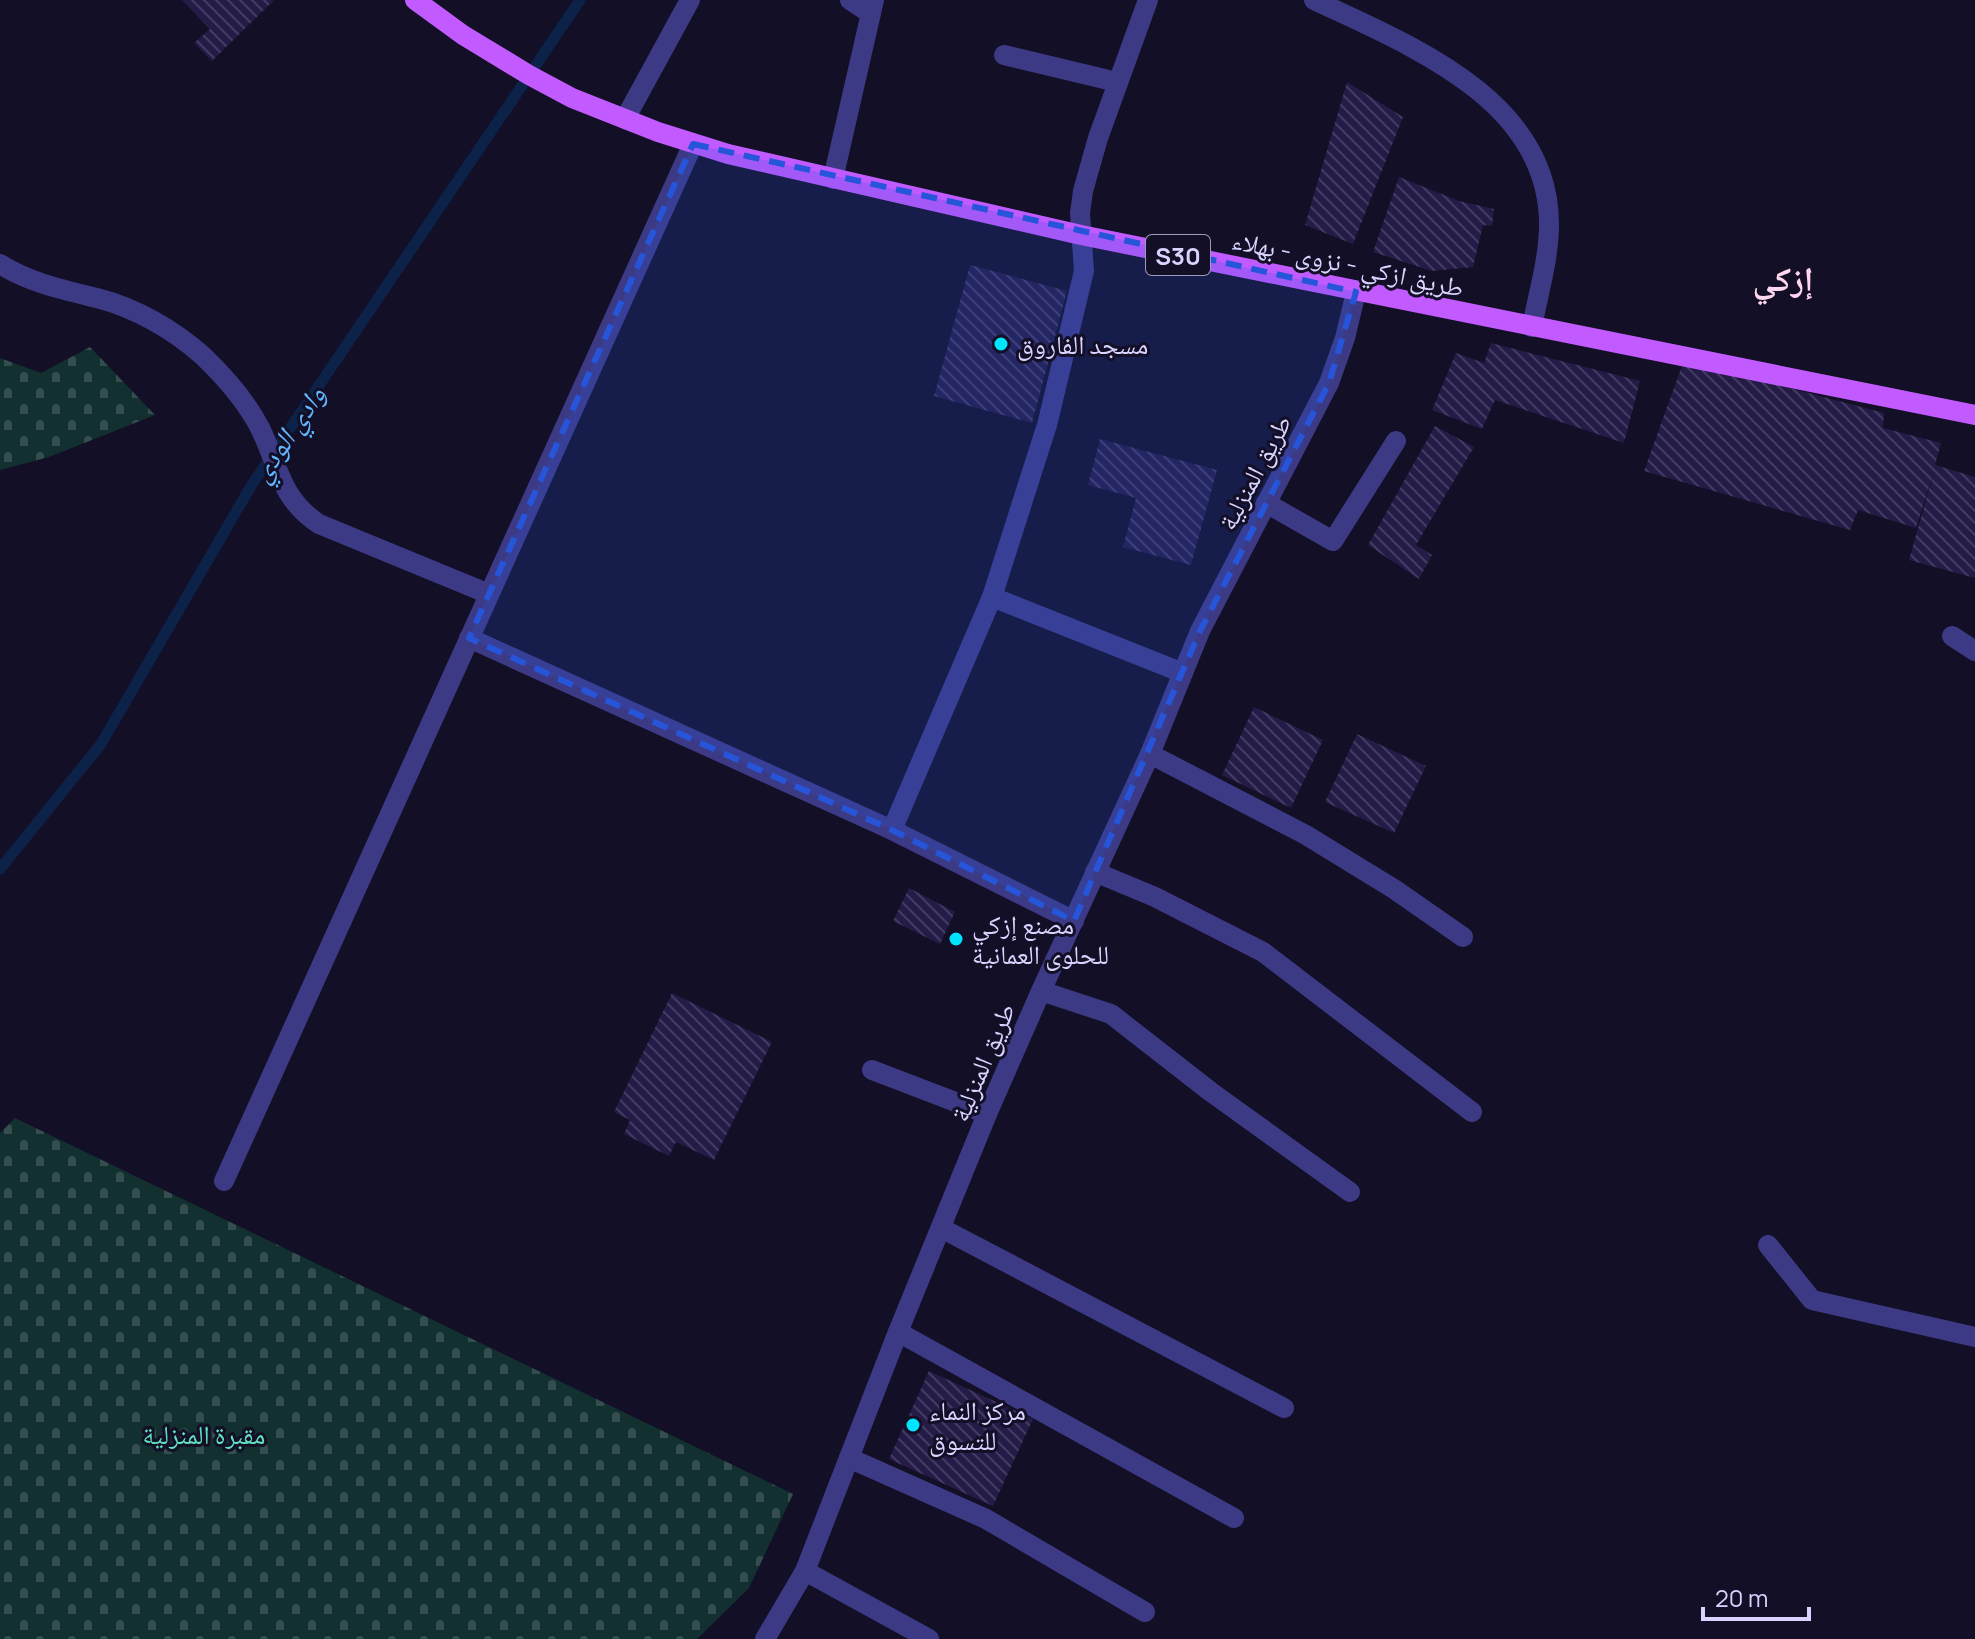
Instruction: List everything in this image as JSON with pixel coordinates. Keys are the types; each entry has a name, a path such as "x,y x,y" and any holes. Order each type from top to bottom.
{"main road":[{"name":"طريق ازكي - نزوى - بهلاء","path":"415,0 463,35 572,98 693,144 1081,235 1975,415"}],"street":[{"path":"625,119 690,0"},
{"path":"833,179 873,7 850,0"},
{"path":"892,830 992,597 1047,425 1084,271 1081,235 1083,191 1117,82 1148,0"},
{"path":"1314,0 1452,72 1491,100 1524,139 1542,180 1549,224 1532,327"},
{"path":"1004,55 1117,82"},
{"path":"224,1181 693,144"},
{"path":"0,264 36,282 128,309 182,340 203,356 240,396 258,425 284,489 306,515 319,524 489,594"},
{"name":"طريق المنزلية","path":"765,1639 805,1571 987,1114 1150,754 1200,631 1329,383 1345,338 1356,292"},
{"path":"1266,503 1333,541 1396,441"},
{"path":"992,597 1183,673"},
{"path":"1952,636 1975,651"},
{"path":"469,638 892,830 1074,921"},
{"path":"1150,754 1306,835 1394,889 1463,937"},
{"path":"1095,872 1155,897 1263,952 1472,1112"},
{"path":"1041,991 1111,1014 1211,1092 1350,1192"},
{"path":"872,1070 987,1114"},
{"path":"941,1228 1284,1408"},
{"path":"1768,1245 1812,1300 1975,1337"},
{"path":"898,1332 1234,1518"},
{"path":"849,1458 986,1519 1145,1612"},
{"path":"805,1571 929,1639"}],"highlighted area":[{"path":"693,144 1356,292 1329,383 1200,631 1074,921 892,830 469,638"}],"green space":[{"path":"90,347 155,415 49,457 0,470 0,358 41,373"},
{"name":"مقبرة المنزلية","path":"15,1118 793,1494 749,1588 697,1639 0,1639 0,1133"}],"building":[{"path":"182,0 274,0 212,61 194,43 210,29"},
{"path":"1347,82 1403,117 1353,244 1305,225"},
{"path":"1399,177 1459,201 1494,209 1492,226 1483,225 1473,267 1432,271 1373,252"},
{"name":"مسجد الفاروق","path":"970,265 1067,291 1032,423 934,396"},
{"path":"1491,343 1640,381 1624,443 1495,400 1482,429 1432,410 1456,353 1484,363"},
{"path":"1684,360 1884,413 1883,428 1941,443 1935,465 1975,477 1975,578 1909,560 1934,471 1916,528 1858,510 1850,530 1644,471"},
{"path":"1435,426 1474,447 1416,545 1432,555 1419,579 1368,545"},
{"path":"1100,439 1217,470 1191,565 1123,547 1136,498 1088,485"},
{"path":"1254,707 1323,740 1291,808 1222,775"},
{"path":"1357,734 1426,766 1394,833 1325,802"},
{"path":"909,888 955,912 940,944 893,921"},
{"path":"672,993 772,1042 714,1160 676,1142 669,1156 624,1134 630,1120 614,1112"},
{"path":"929,1371 1033,1419 993,1506 889,1459"}],"waterway":[{"name":"وادي الودي","path":"0,869 101,744 251,486 580,0"}],"place":[{"name":"مسجد الفاروق","path":"1001,344"},
{"name":"مصنع إزكي للحلوى العمانية","path":"956,939"},
{"name":"مركز النماء للتسوق","path":"913,1425"}],"district":[{"name":"إزكي","path":"1783,278"}]}
